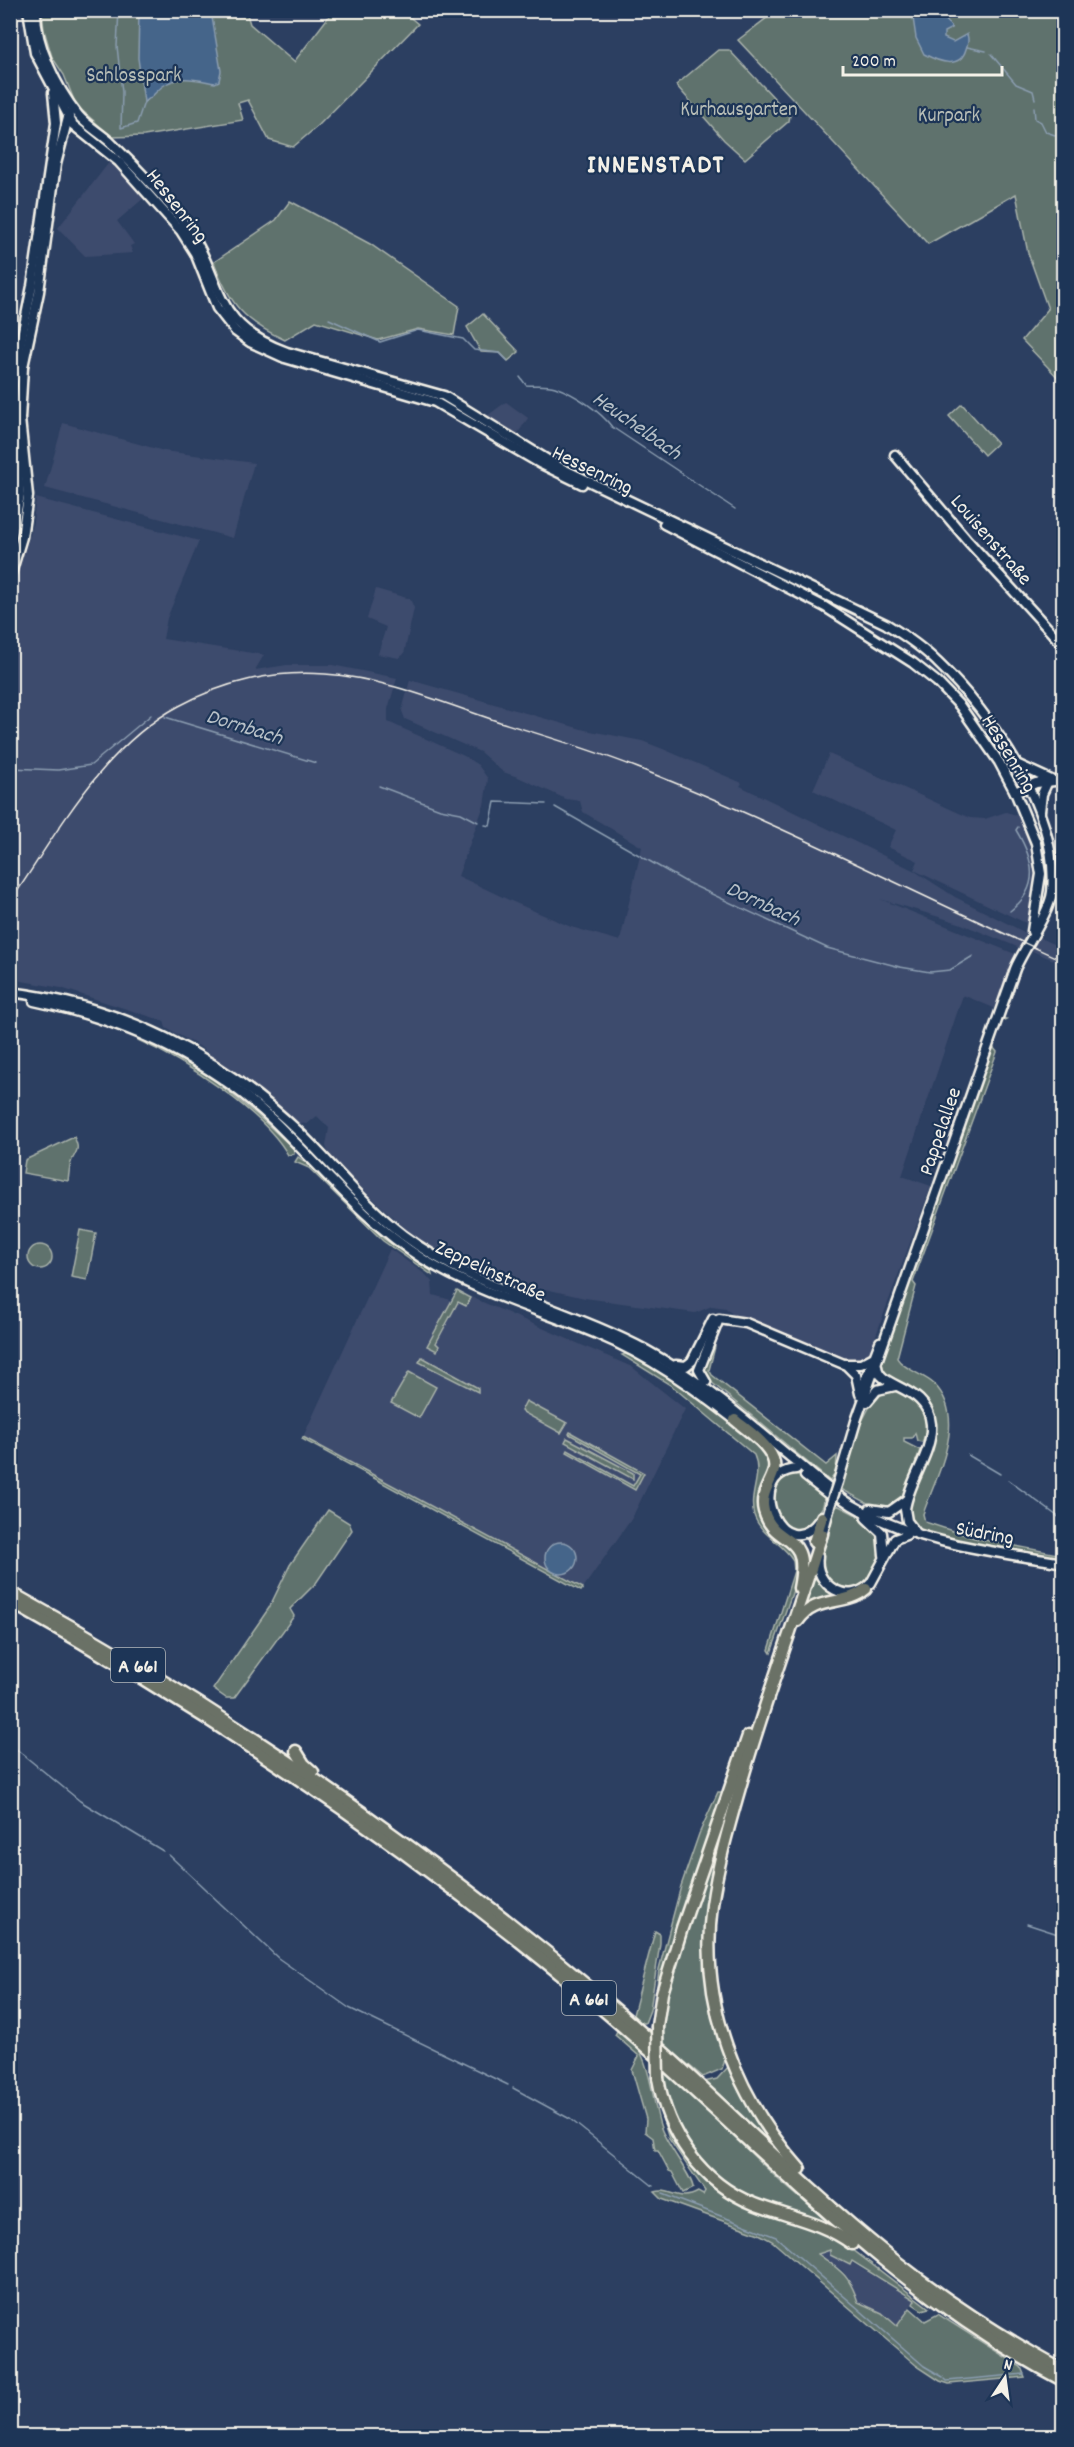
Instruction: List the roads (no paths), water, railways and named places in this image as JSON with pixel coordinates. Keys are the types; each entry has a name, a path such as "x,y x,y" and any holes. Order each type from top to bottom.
{"highway":[{"path":"735,1420 772,1456 774,1470 763,1493 763,1506 770,1523 792,1542 800,1553 803,1565 799,1588"},
{"path":"822,1516 733,1795 710,1923 711,1970 717,2013 728,2052 750,2100 773,2137 821,2190 828,2203"},
{"path":"822,1534 789,1637 662,1993 657,2026 658,2078 667,2115 679,2139 694,2160 717,2182 754,2204 804,2219 834,2232 931,2305 952,2314"},
{"path":"789,1637 804,1612 813,1606 851,1598 867,1589"},
{"name":"A 661","path":"10,1592 142,1668 216,1714 351,1803 443,1870 556,1958 692,2076 828,2203 930,2286 992,2329 1064,2371"},
{"name":"A 661","path":"10,1602 123,1666 280,1766 386,1839 549,1965 648,2050 856,2240 952,2314 1003,2347 1064,2381"},
{"path":"123,1666 135,1679 163,1696 173,1707"},
{"path":"216,1714 239,1720"},
{"path":"228,1742 240,1745 266,1763 280,1766"},
{"path":"296,1751 304,1764 351,1803"}],"street":[{"path":"10,546 20,495 12,386 18,346 32,286 56,114 50,84 32,42 28,10"},
{"path":"10,577 22,537 28,496 20,419 21,388 39,292 56,164 69,117 68,101 42,49 36,10"},
{"name":"Hessenring","path":"50,84 69,117 82,132 119,162 181,231 195,253 217,308 235,331 250,342 285,358 410,393 448,409 541,464 819,603 919,668 960,706 989,746 1015,792 1032,832 1040,862 1039,896 1031,935"},
{"name":"Hessenring","path":"68,101 82,119 115,147 182,220 201,249 220,300 235,321 253,335 295,355 444,396 559,467 886,624 937,661 969,697 993,729 1014,762 1040,814 1050,851 1052,892 1047,909 1031,935"},
{"path":"52,145 61,121 69,117 82,119"},
{"path":"62,139 72,133 82,132"},
{"name":"Louisenstraße","path":"895,454 968,541 1064,646"},
{"path":"960,706 969,697"},
{"path":"1014,762 1055,781"},
{"path":"1015,792 1055,781"},
{"path":"1040,814 1040,800 1055,781"},
{"name":"Pappelallee","path":"837,1481 860,1394 902,1292 1011,983 1031,935"},
{"name":"Zeppelinstraße","path":"10,994 58,1000 110,1014 193,1052 264,1100 371,1206 402,1234 429,1253 475,1277 624,1339 670,1363 712,1392 824,1484 853,1505 903,1532"},
{"name":"Zeppelinstraße","path":"10,994 98,1017 145,1034 186,1055 258,1107 352,1203 411,1251 446,1272 492,1294 630,1349 684,1380 819,1488 866,1518 903,1532"},
{"path":"670,1363 683,1367 689,1364 716,1319"},
{"path":"716,1319 734,1320 840,1362 854,1365 875,1361 880,1376 911,1392 923,1402 931,1426 928,1442 907,1497 905,1509 907,1521 920,1536"},
{"path":"716,1319 701,1362 700,1376 749,1423"},
{"path":"711,1338 722,1326 734,1320"},
{"name":"Pappelallee","path":"867,1589 846,1593 832,1589 824,1582 817,1565 829,1505 875,1361"},
{"path":"840,1362 856,1375 860,1394"},
{"path":"856,1421 873,1393 887,1386 899,1386"},
{"path":"796,1469 784,1472 772,1487 770,1505 774,1520 787,1532 801,1534 812,1529 822,1516"},
{"path":"824,1484 870,1510 882,1513 898,1508 907,1497"},
{"name":"Pappelallee","path":"822,1516 829,1505"},
{"path":"866,1518 883,1537 884,1556"},
{"path":"867,1589 884,1556 895,1539 903,1532"},
{"name":"Südring","path":"903,1532 968,1548 1064,1566"},
{"name":"Südring","path":"903,1532 972,1553 1064,1566"}],"waterway":[{"name":"Heuchelbach","path":"119,10 117,46 122,92 121,128 137,123 144,102"},
{"path":"967,47 986,51"},
{"path":"991,54 1016,84 1033,91 1035,99"},
{"path":"1034,107 1035,119 1041,122 1046,132 1064,138"},
{"name":"Heuchelbach","path":"329,319 380,342 418,330 463,339 474,350 500,353 507,360"},
{"name":"Heuchelbach","path":"520,377 526,385 552,386 579,399 594,409 612,427 735,509"},
{"name":"Dornbach","path":"10,768 58,770 91,765 151,715"},
{"name":"Dornbach","path":"165,717 316,763"},
{"name":"Dornbach","path":"379,786 440,809 461,813 478,822"},
{"name":"Dornbach","path":"485,825 490,826 495,802 546,804"},
{"name":"Dornbach","path":"555,807 686,882 827,948 900,967 930,972 950,970 973,956"},
{"name":"Dornbach","path":"1010,911 1027,892 1031,873 1027,852 1016,830 1018,827"},
{"path":"968,1455 1000,1474"},
{"path":"1008,1480 1064,1521"},
{"path":"10,1744 80,1801 163,1851"},
{"path":"169,1855 278,1958 349,2008 508,2085"},
{"path":"1027,1924 1064,1936"},
{"path":"513,2088 570,2119 653,2186"},
{"path":"663,2194 776,2237 924,2366 943,2377"},
{"path":"945,2379 947,2381 1024,2374"}],"railway":[{"path":"10,902 84,793 127,744 152,723 179,706 231,684 268,676 325,674 347,676 414,692 638,768 799,837 1064,961"}],"district":[{"name":"INNENSTADT","path":"656,163"}],"park label":[{"name":"Schlosspark","path":"134,74"},
{"name":"Kurhausgarten","path":"739,108"},
{"name":"Kurpark","path":"949,114"}]}
